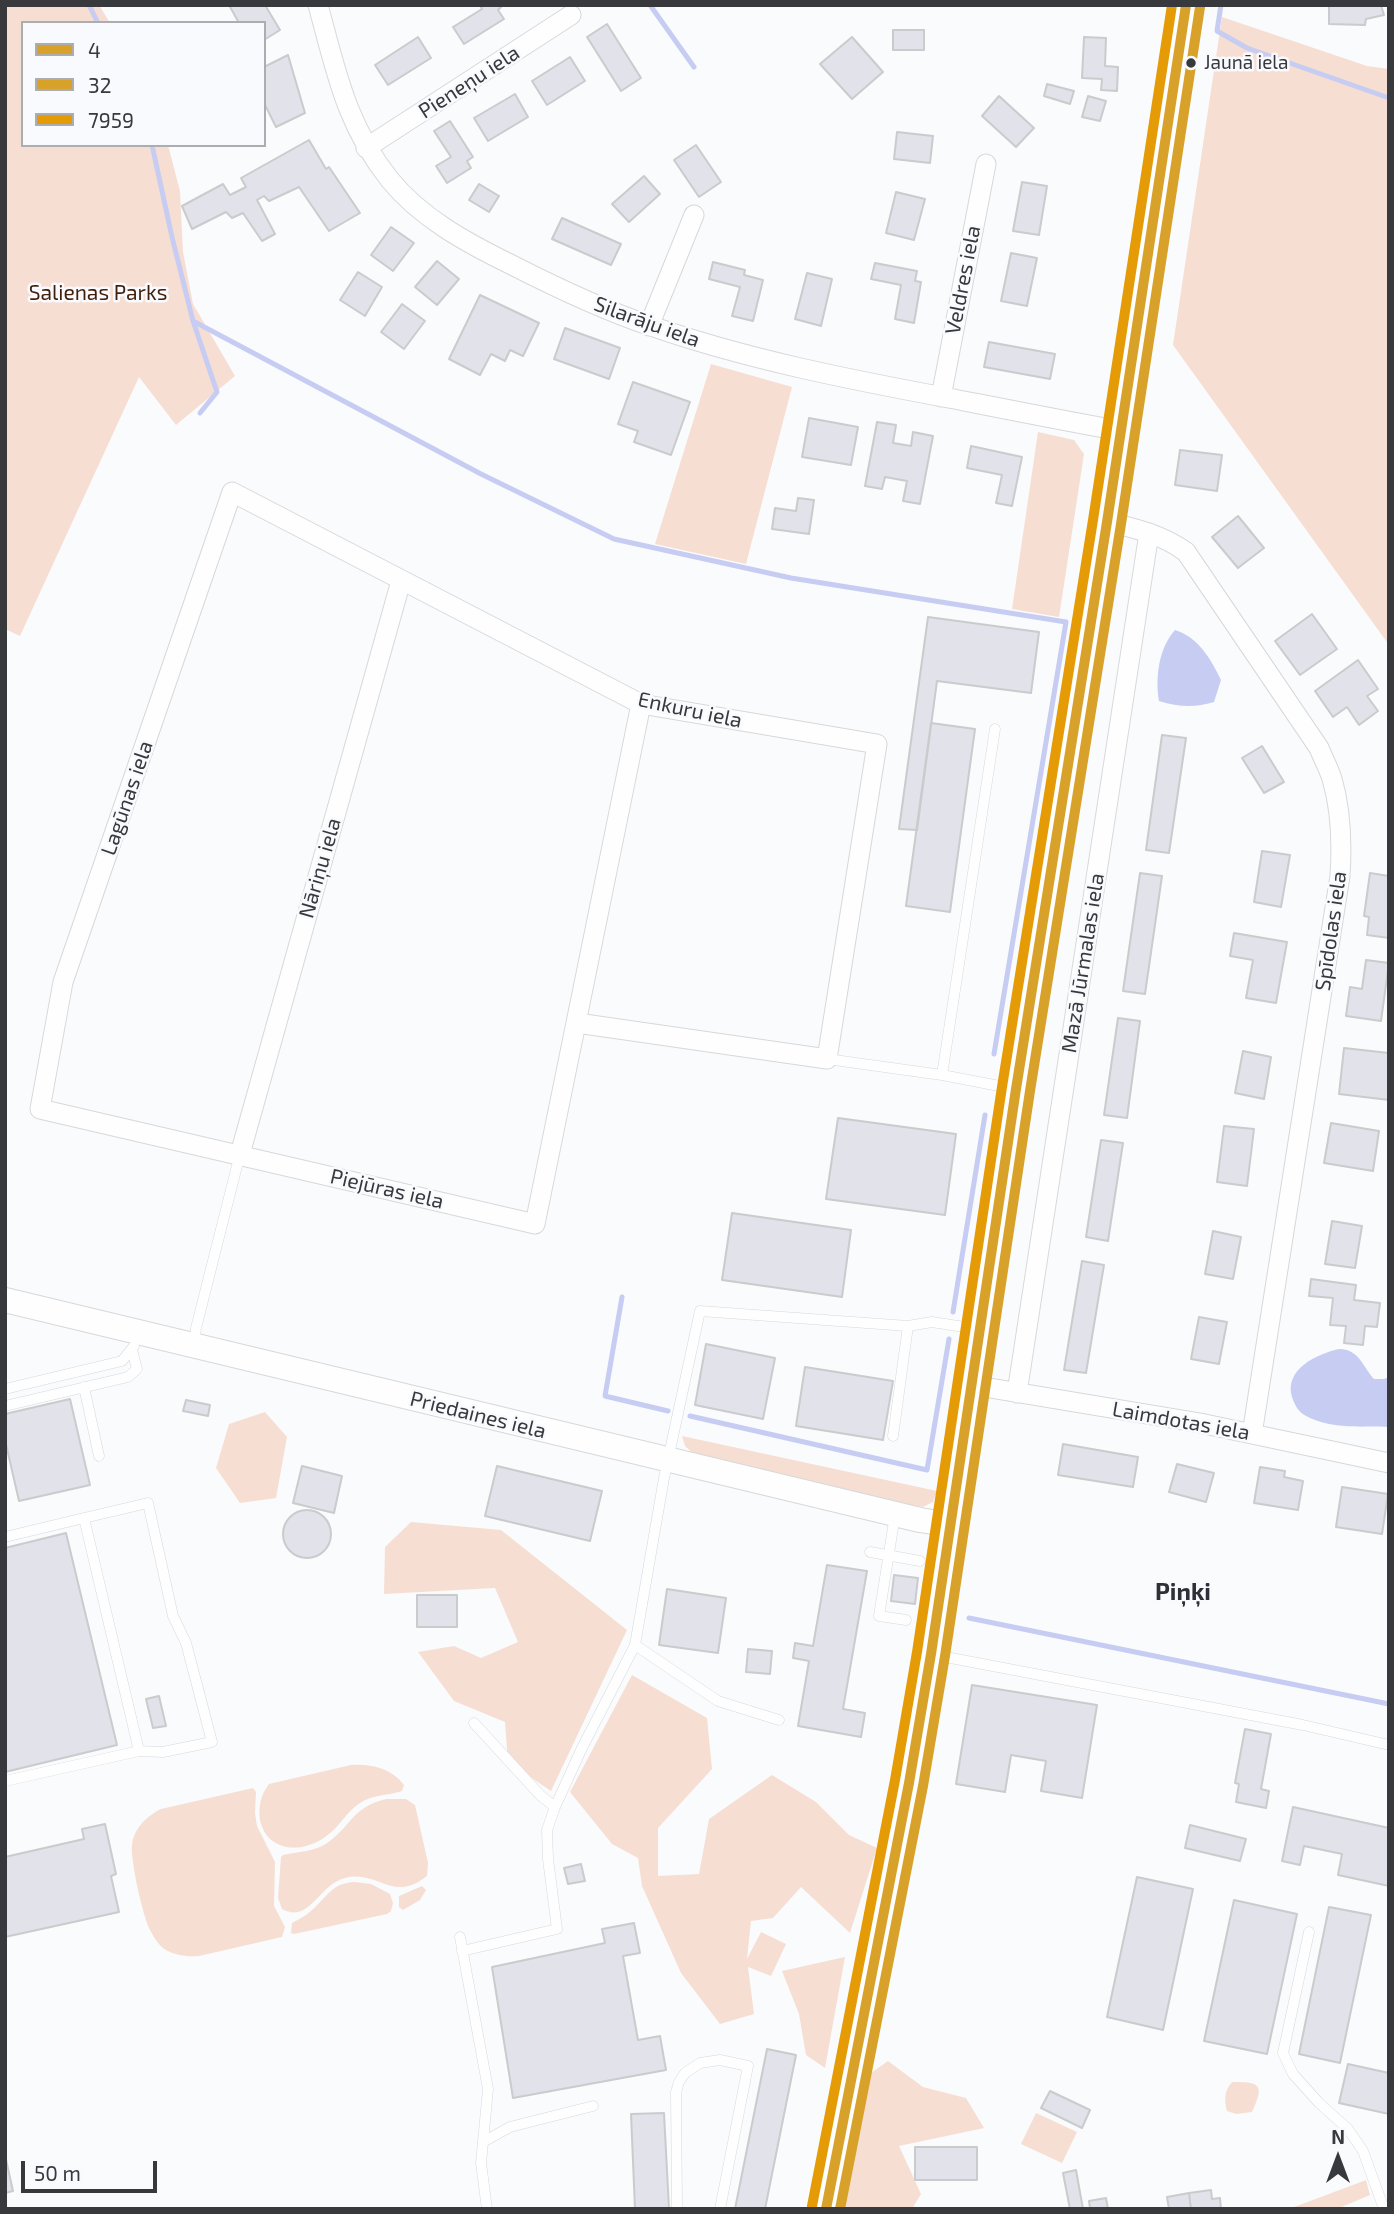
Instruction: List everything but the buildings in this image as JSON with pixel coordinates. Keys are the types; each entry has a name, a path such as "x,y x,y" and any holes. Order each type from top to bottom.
{"main road":[{"path":"826,2209 909,1783 931,1654 1016,1089 1186,5"}],"street":[{"name":"Silarāju iela","path":"318,5 351,117 366,148 392,183 450,231 537,278 649,326 782,363 1121,431"},
{"name":"Pieneņu iela","path":"366,148 572,15"},
{"name":"Veldres iela","path":"941,397 986,164"},
{"path":"649,326 694,215"},
{"name":"Enkuru iela","path":"232,492 641,704 877,744 827,1059"},
{"name":"Lagūnas iela","path":"40,1109 63,982 232,492"},
{"name":"Spīdolas iela","path":"1107,522 1170,540 1186,552 1319,748 1332,780 1341,853 1338,889 1252,1434"},
{"name":"Mazā Jūrmalas iela","path":"1017,1393 1149,533"},
{"name":"Nāriņu iela","path":"240,1154 401,581"},
{"name":"Piejūras iela","path":"40,1109 535,1224 641,704"},
{"path":"577,1023 827,1059"},
{"name":"Priedaines iela","path":"5,1300 136,1341 194,1346 667,1461 951,1525"},
{"name":"Laimdotas iela","path":"972,1385 1252,1434 1389,1463"}],"lane":[{"path":"942,1075 995,729"},
{"path":"827,1059 942,1075 1016,1089"},
{"path":"194,1346 196,1328 240,1154"},
{"path":"462,1951 557,1930 547,1830 555,1807 635,1645 667,1461 700,1311 908,1326 932,1321 980,1329"},
{"path":"893,1436 908,1326"},
{"path":"5,1406 128,1377 137,1369 136,1341"},
{"path":"5,1389 122,1361 136,1341"},
{"path":"84,1387 99,1456"},
{"path":"5,1537 148,1503 173,1616 186,1643 212,1742 163,1752 139,1751 5,1781"},
{"path":"895,1514 878,1616 906,1620"},
{"path":"84,1518 139,1751"},
{"path":"870,1552 920,1561"},
{"path":"635,1645 718,1701 779,1720"},
{"path":"931,1654 1303,1725 1389,1745"},
{"path":"474,1723 540,1795 555,1807"},
{"path":"1309,1932 1283,2053 1293,2074 1319,2104 1348,2129 1363,2151 1384,2209"},
{"path":"460,1937 488,2089 481,2163 487,2209"},
{"path":"677,2209 676,2092 685,2073 700,2063 720,2060 748,2066 720,2209"},
{"path":"483,2142 510,2127 593,2106"}],"green space":[{"name":"Salienas Parks","path":"5,5 99,5 109,21 21,21 21,147 169,147 180,191 183,252 193,304 235,376 176,425 139,377 20,636 5,629"},
{"path":"1222,17 1367,66 1389,69 1389,645 1173,345"},
{"path":"711,364 792,387 746,564 655,544"},
{"path":"1038,432 1074,440 1084,454 1059,617 1012,609"},
{"path":"265,1412 287,1437 276,1498 240,1503 216,1468 229,1424"},
{"path":"682,1436 937,1491 933,1502 923,1507 905,1504 696,1456 685,1446"},
{"path":"411,1522 501,1530 627,1630 551,1791 508,1762 505,1722 454,1701 418,1652 454,1646 481,1658 518,1642 495,1588 384,1594 385,1547"},
{"path":"632,1675 707,1718 712,1769 658,1828 658,1876 699,1874 709,1819 772,1775 816,1802 849,1835 877,1848 850,1933 801,1887 773,1918 751,1921 747,1959 761,1932 786,1944 771,1976 748,1967 754,2014 720,2024 681,1973 642,1886 638,1858 612,1844 570,1792"},
{"path":"351,1765 373,1766 387,1771 404,1785 402,1791 360,1803 330,1833 306,1846 287,1847 270,1839 264,1831 259,1815 262,1796 269,1784"},
{"path":"253,1788 256,1792 257,1826 275,1862 274,1906 285,1927 282,1937 199,1956 180,1955 167,1950 159,1944 147,1923 135,1875 132,1845 135,1833 146,1819 161,1809"},
{"path":"386,1799 406,1799 415,1805 428,1863 427,1876 404,1887 394,1887 357,1876 345,1878 328,1888 307,1908 292,1912 282,1909 278,1898 281,1857 325,1845 360,1811"},
{"path":"355,1882 371,1884 390,1894 393,1903 391,1911 291,1933 292,1923 310,1912 331,1891 341,1885"},
{"path":"422,1886 426,1890 420,1900 403,1910 399,1907 399,1896"},
{"path":"845,1957 825,2068 806,2055 799,2014 782,1971"},
{"path":"888,2061 923,2087 966,2098 984,2128 899,2146 921,2194 912,2209 843,2209 864,2078"},
{"path":"1232,2082 1254,2084 1259,2090 1252,2112 1236,2114 1227,2111 1225,2096"},
{"path":"1036,2113 1077,2132 1062,2163 1021,2144"},
{"path":"1366,2180 1370,2195 1337,2209 1289,2209"}],"water":[{"path":"1175,630 1197,643 1217,672 1221,680 1214,702 1187,706 1159,701 1158,682 1162,654"},
{"path":"1339,1349 1356,1355 1374,1379 1389,1377 1389,1427 1348,1426 1317,1421 1296,1406 1291,1387 1298,1371 1312,1359"}],"waterway":[{"path":"89,5 97,21"},
{"path":"650,5 694,67"},
{"path":"1221,5 1217,31 1247,48 1389,98"},
{"path":"152,147 193,321 217,392 200,413"},
{"path":"193,321 481,474 614,539 791,578 1066,622 994,1054"},
{"path":"953,1312 985,1115"},
{"path":"622,1297 605,1396 668,1411"},
{"path":"690,1416 927,1470 949,1339"},
{"path":"969,1618 1389,1704"}],"transit line":[{"name":"7959","path":"812,2206 895,1780 917,1652 1002,1087 1172,5"},
{"name":"4","path":"826,2209 909,1783 931,1654 1016,1089 1186,5"},
{"name":"32","path":"840,2209 923,1786 945,1656 1030,1091 1200,7"}],"place":[{"name":"Jaunā iela","path":"1191,63"}],"district":[{"name":"Piņķi","path":"1183,1592"}]}
